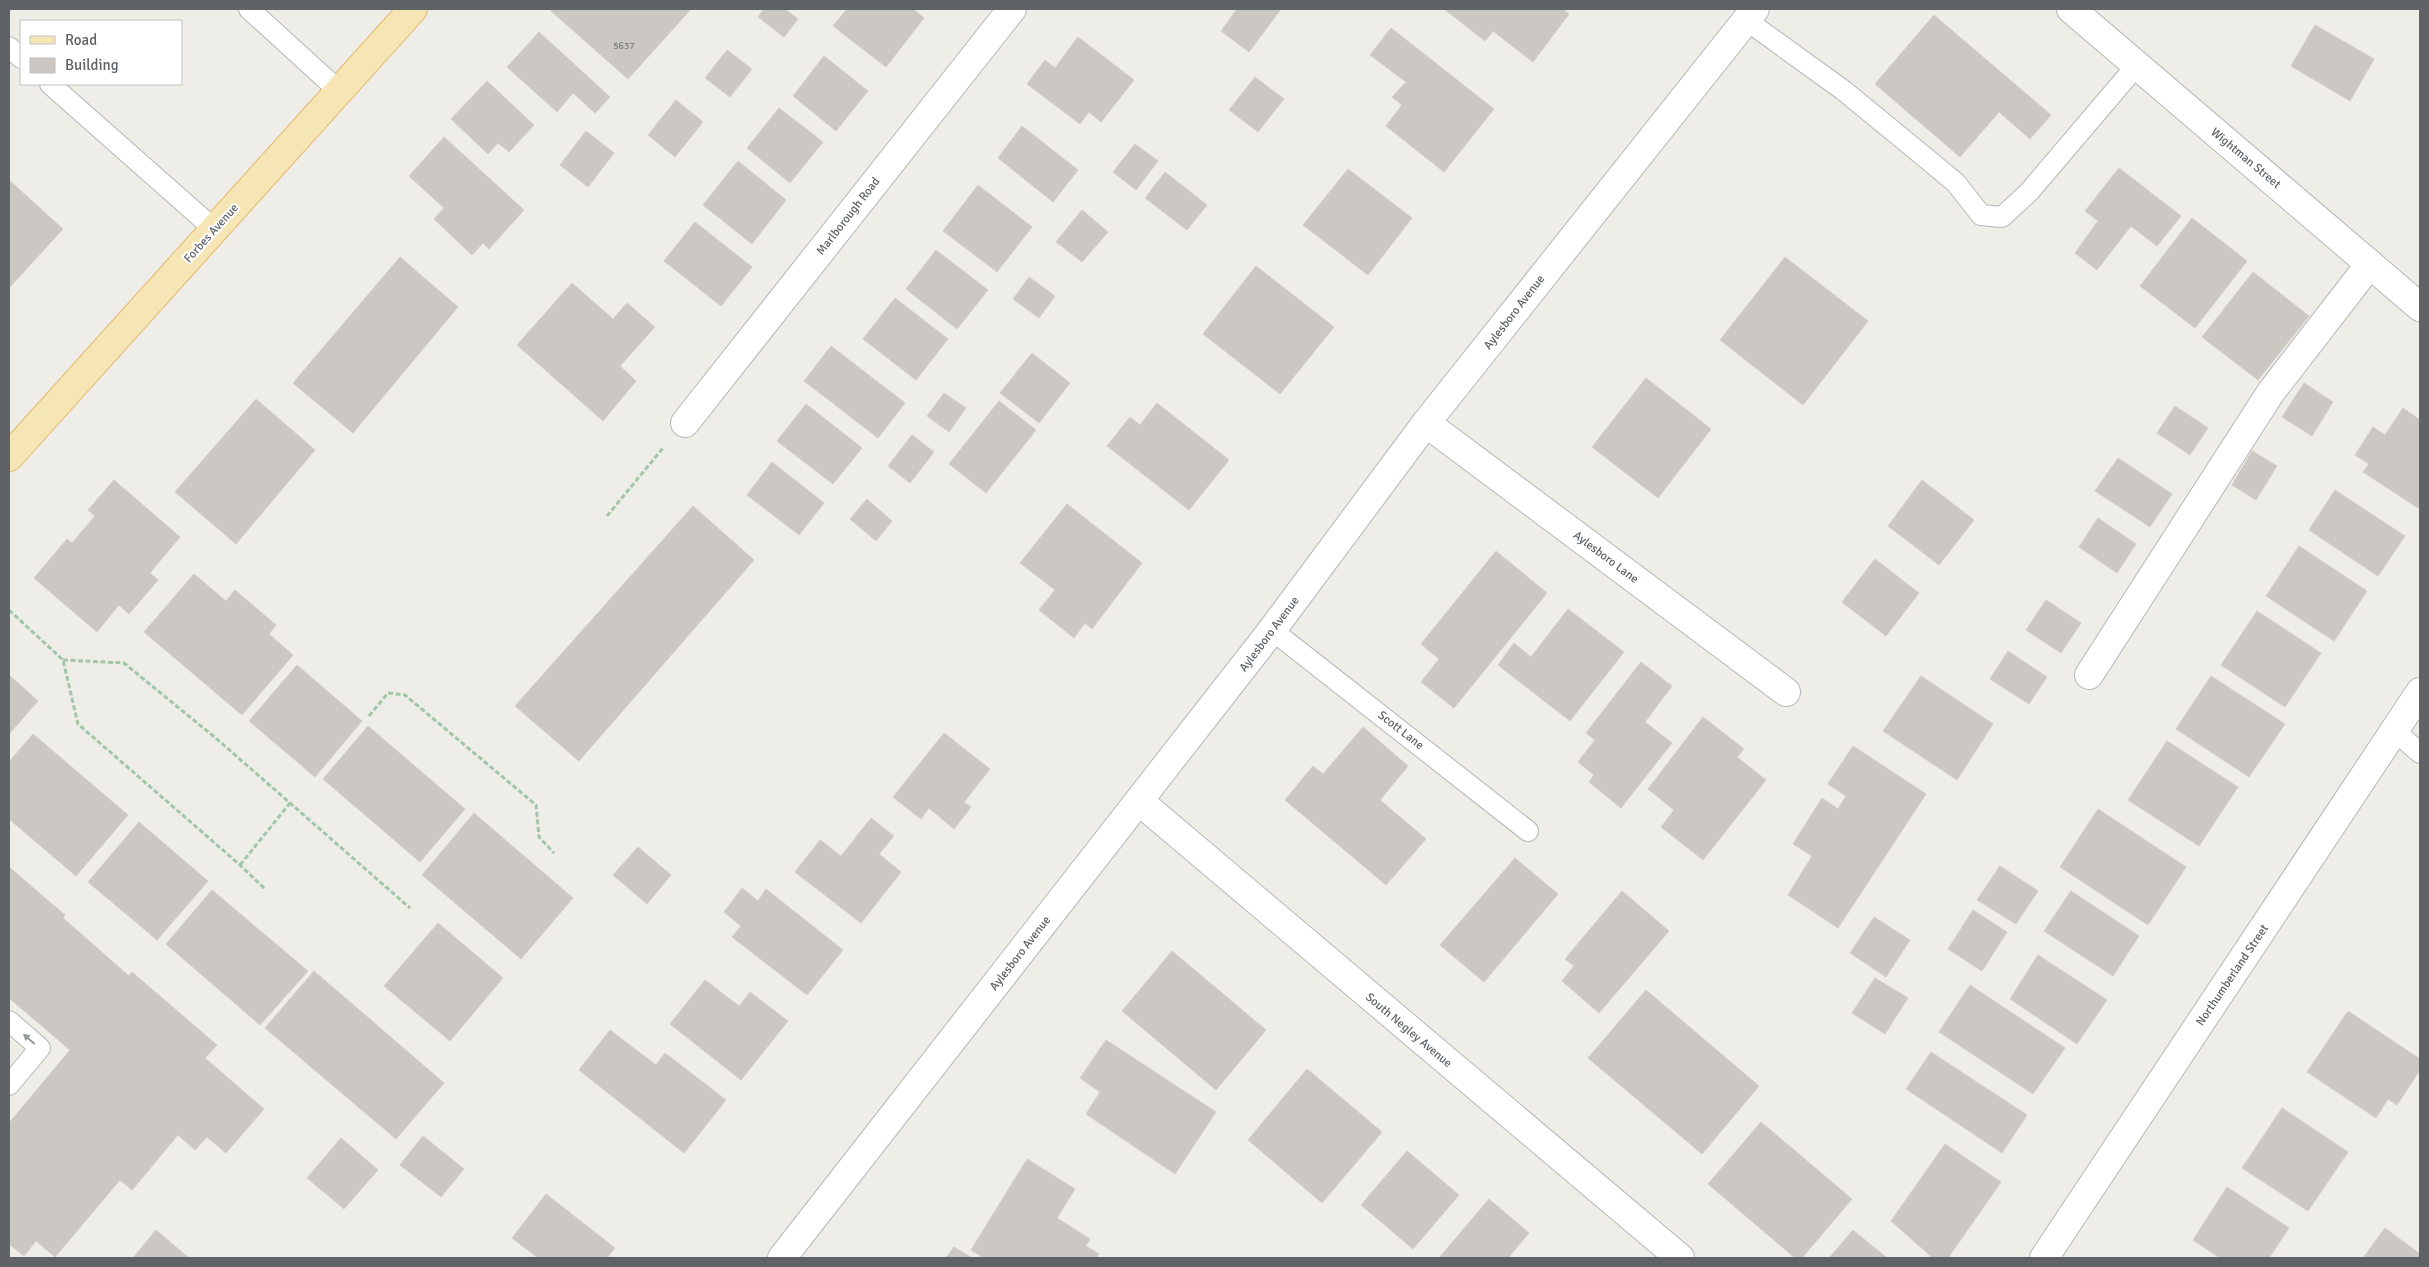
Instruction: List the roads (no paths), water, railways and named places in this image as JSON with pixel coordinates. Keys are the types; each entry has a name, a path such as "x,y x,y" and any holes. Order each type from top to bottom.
{"main road":[{"name":"Forbes Avenue","path":"9,457 413,9"}],"street":[{"name":"Marlborough Road","path":"684,423 1012,9"},
{"name":"Wightman Street","path":"2071,9 2420,307"},
{"name":"Aylesboro Avenue","path":"782,1258 1272,630 1426,423 1750,14"},
{"path":"2089,675 2271,392 2370,264"},
{"name":"Aylesboro Lane","path":"1426,423 1786,692"},
{"name":"Northumberland Street","path":"2044,1258 2420,692"},
{"name":"South Negley Avenue","path":"1139,801 1680,1258"}],"lane":[{"path":"249,9 339,91"},
{"path":"1750,14 1956,183 1980,215 2002,216 2029,192 2137,65"},
{"path":"9,47 20,57"},
{"path":"51,85 214,229"},
{"name":"Scott Lane","path":"1272,630 1528,831"},
{"path":"2395,731 2420,753"},
{"path":"9,1022 40,1048 9,1085"}]}
